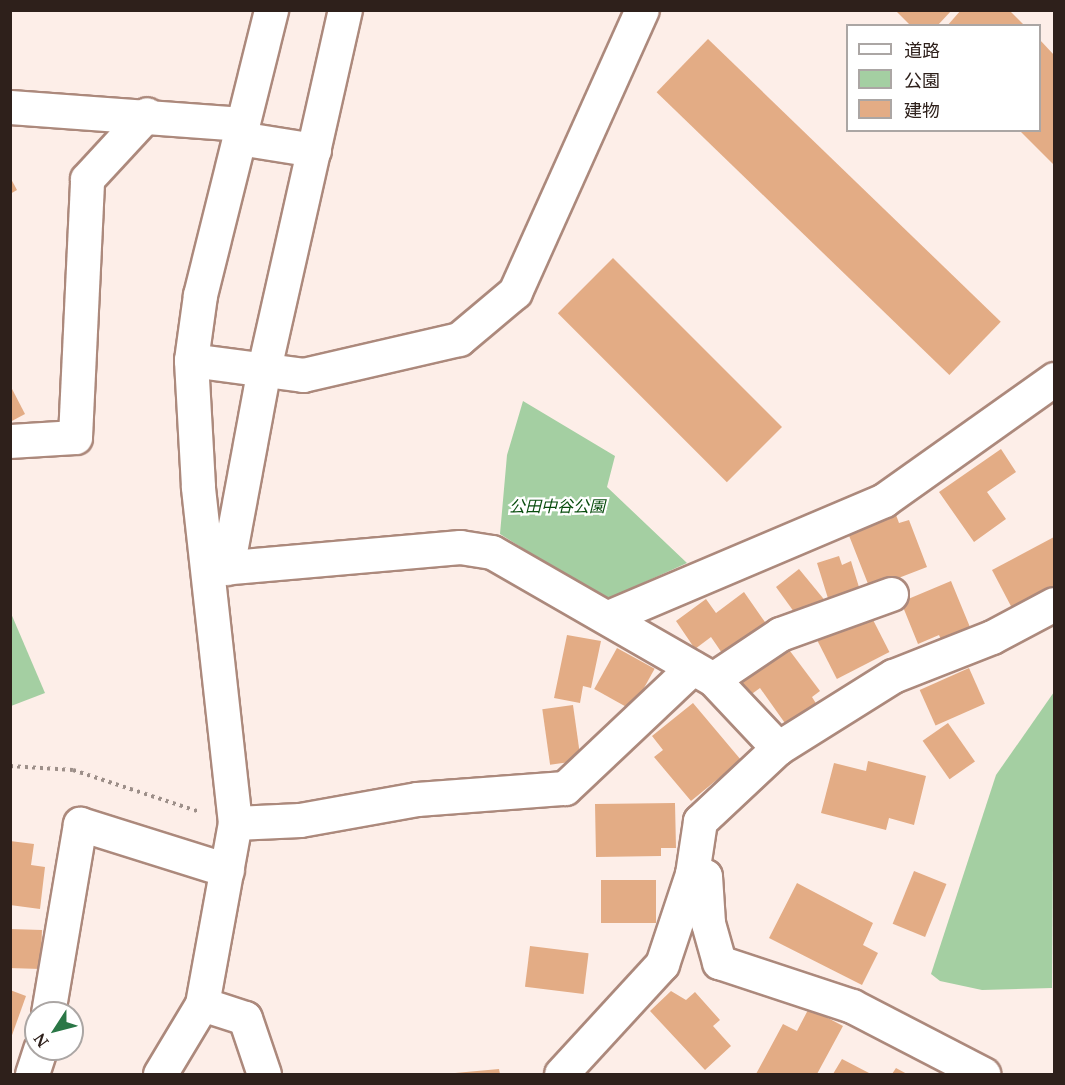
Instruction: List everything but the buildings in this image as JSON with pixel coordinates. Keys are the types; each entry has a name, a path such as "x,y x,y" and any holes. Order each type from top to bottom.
{"street":[{"path":"160,1074 202,1004 235,823 218,568 191,360 200,295 272,10"},
{"path":"218,568 345,10"},
{"path":"191,360 263,373 303,375 459,339 515,292 642,10"},
{"path":"10,107 147,114 241,131 314,150"},
{"path":"10,441 75,437 87,179 147,114"},
{"path":"611,616 884,500 1054,379"},
{"path":"218,568 460,547 492,552 611,616 703,673 777,748"},
{"path":"235,823 300,820 417,799 565,788 703,673 780,634 891,594"},
{"path":"561,1074 662,964 692,874 700,821 777,748 893,676 992,637 1054,604"},
{"path":"50,1001 80,824 227,870"},
{"path":"692,874 705,876 708,923 719,962 852,1006 983,1074"},
{"path":"202,1004 245,1018 264,1074"}],"path":[{"path":"10,766 73,770 235,823"}],"green space":[{"name":"公田中谷公園","path":"523,401 615,456 607,487 687,563 605,600 500,534 507,455"},
{"path":"10,611 45,693 11,706 10,706"},
{"path":"1054,692 1052,988 982,990 940,981 931,974 996,775"}]}
